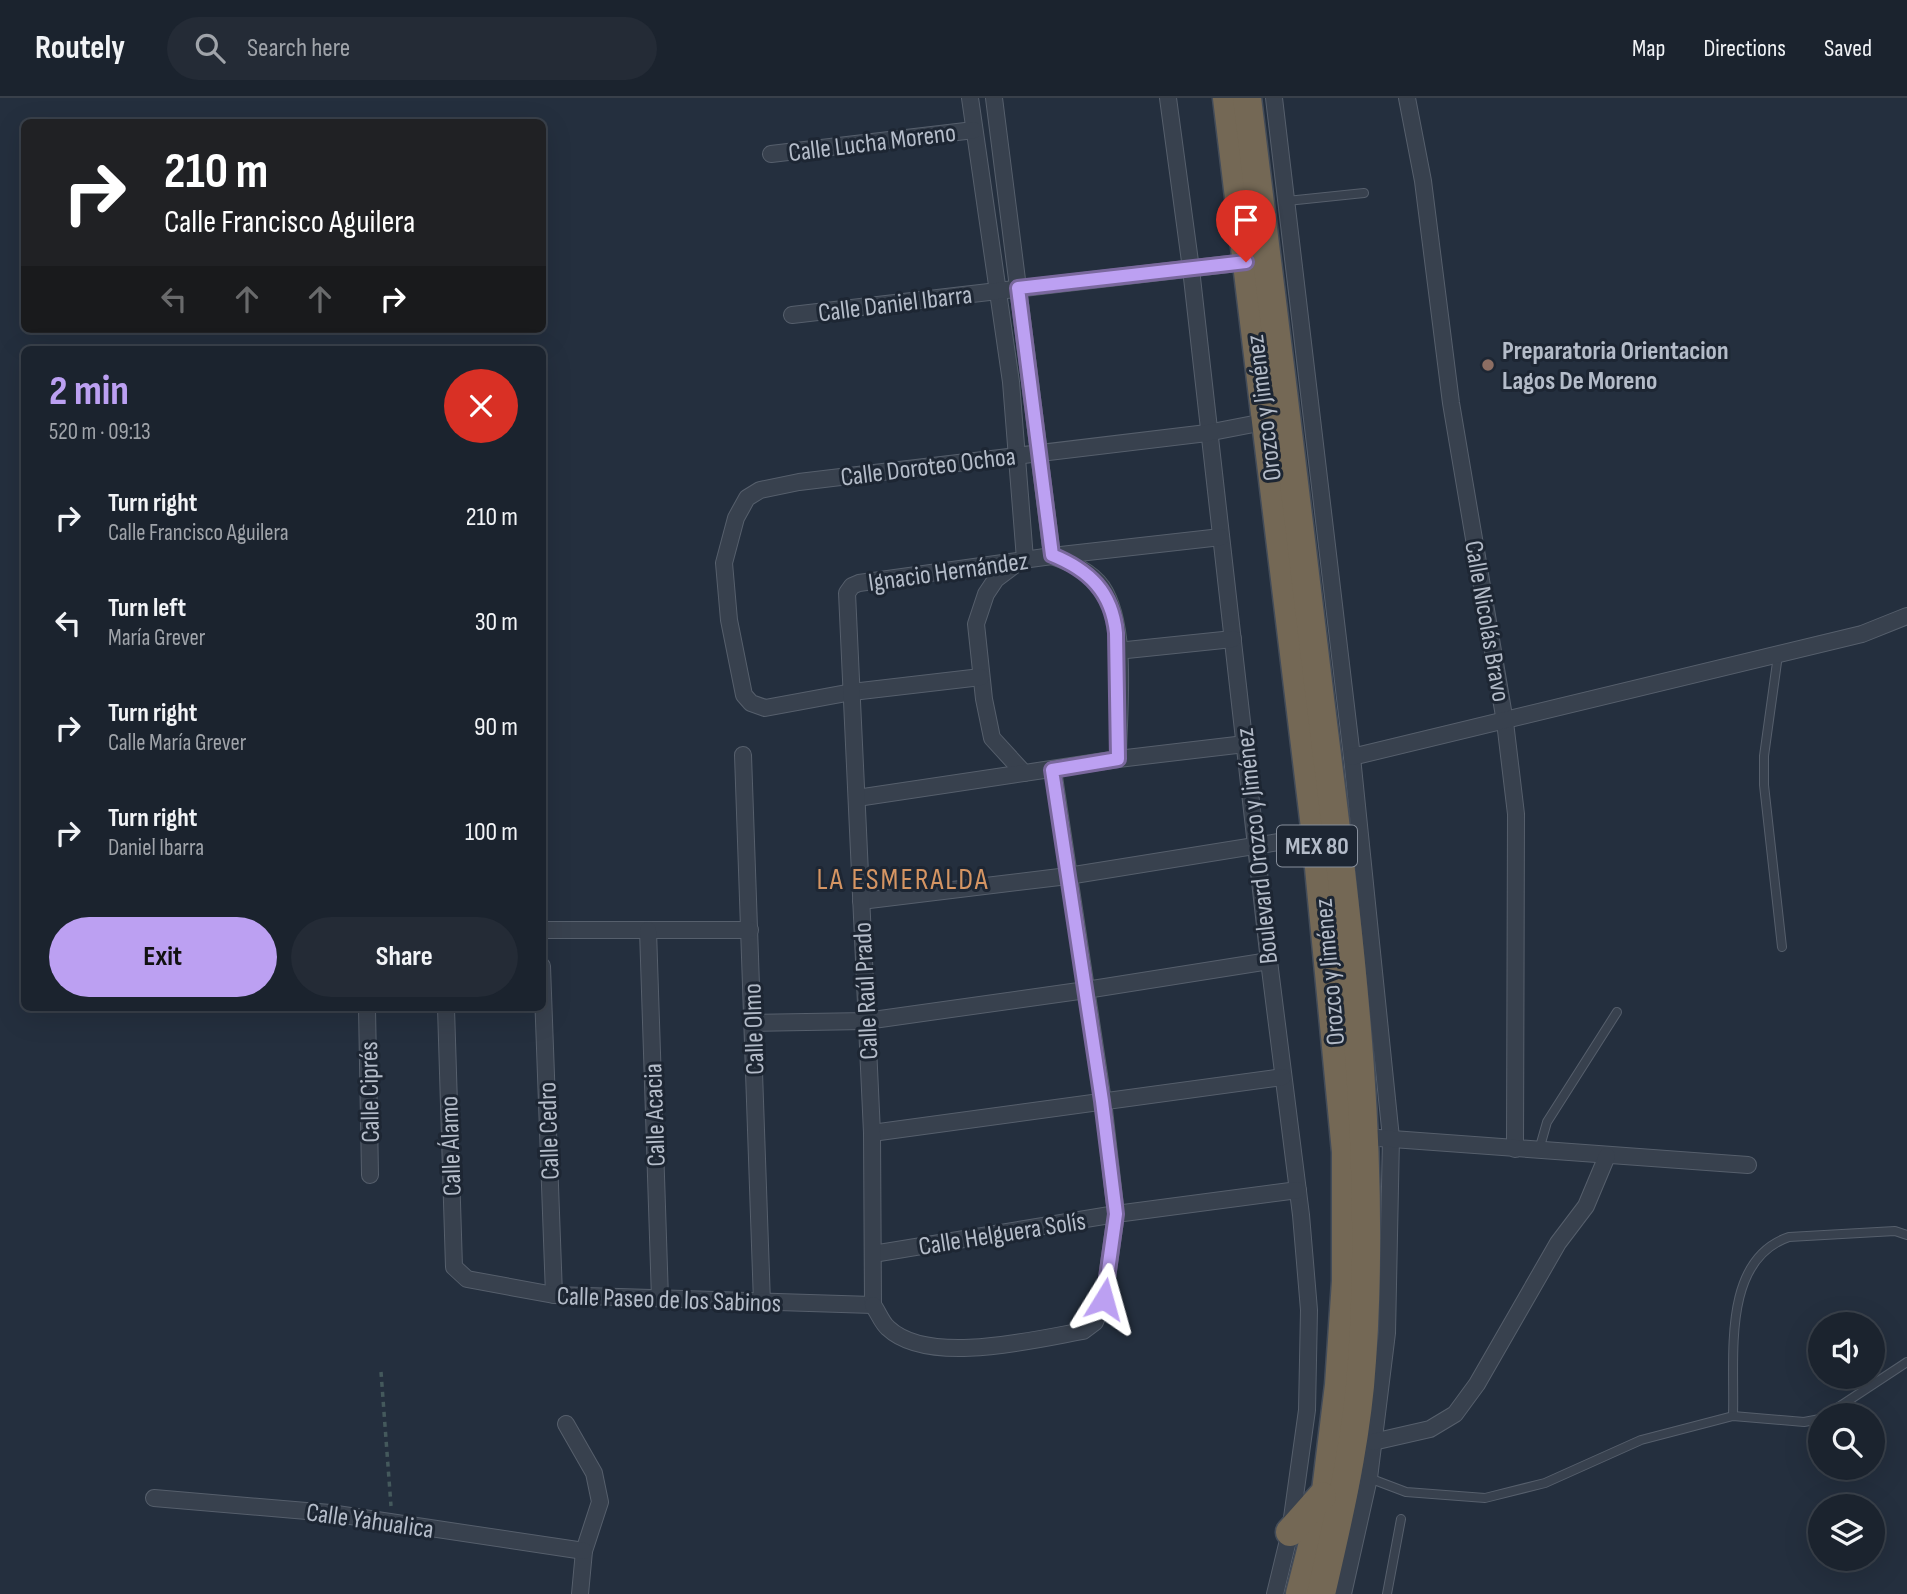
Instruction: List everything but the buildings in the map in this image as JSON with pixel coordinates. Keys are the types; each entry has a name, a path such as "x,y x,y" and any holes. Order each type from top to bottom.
{"highway":[{"name":"Orozco y Jiménez","path":"1227,98 1316,836 1346,1153 1346,1281 1339,1385 1326,1491 1300,1594"},
{"name":"Orozco y Jiménez","path":"1247,98 1336,832 1378,1137 1359,1389 1345,1491 1321,1594"},
{"path":"1290,1532 1326,1491"}],"street":[{"path":"970,98 999,291 1017,455 1023,559 996,579 986,594 976,624 981,677 992,738 1024,773"},
{"path":"994,98 1052,555 1073,564 1101,586 1114,614 1118,759"},
{"name":"Boulevard Orozco y Jiménez","path":"1168,98 1191,269 1207,433 1298,1190 1309,1310 1307,1410 1290,1532 1275,1594"},
{"path":"1274,98 1352,757 1378,1137 1387,1332 1369,1478 1343,1594"},
{"name":"Calle Nicolás Bravo","path":"1407,98 1423,181 1451,403 1505,722 1516,814 1515,1149"},
{"name":"Calle Lucha Moreno","path":"771,153 974,130"},
{"name":"Calle Daniel Ibarra","path":"792,314 1246,262"},
{"name":"Calle Doroteo Ochoa","path":"852,692 765,708 751,703 744,695 729,621 724,563 736,518 747,498 760,490 799,482 1207,433 1264,422"},
{"name":"Ignacio Hernández","path":"847,593 852,586 859,583 1052,555 1221,537"},
{"name":"Calle Raúl Prado","path":"847,593 872,1133 873,1305"},
{"path":"1352,757 1862,634 1907,617"},
{"path":"1117,651 1233,639"},
{"path":"852,692 981,677"},
{"path":"857,798 1118,759 1245,744"},
{"name":"Calle Olmo","path":"743,755 762,1303"},
{"path":"873,1305 888,1329 919,1344 953,1350 1083,1331 1095,1322 1104,1299 1116,1214 1086,990 1052,770"},
{"path":"861,901 1068,876 1316,836"},
{"path":"546,930 750,930"},
{"name":"Calle Acacia","path":"648,930 660,1299"},
{"path":"752,1023 866,1021 1269,961"},
{"name":"Calle Ciprés","path":"367,1011 370,1175"},
{"name":"Calle Álamo","path":"446,1011 454,1267 467,1279"},
{"name":"Calle Cedro","path":"544,1011 554,1295"},
{"path":"872,1133 1283,1077"},
{"path":"1378,1137 1748,1165"},
{"path":"1373,1442 1430,1429 1455,1414 1477,1384 1558,1243 1586,1206 1607,1156"},
{"name":"Calle Helguera Solís","path":"873,1254 1116,1214 1298,1190"},
{"name":"Calle Paseo de los Sabinos","path":"467,1279 554,1295 873,1305"},
{"path":"566,1424 594,1473 600,1502 584,1551 580,1594"},
{"name":"Calle Yahualica","path":"154,1498 330,1513 584,1551"}],"lane":[{"path":"1287,201 1364,193"},
{"path":"1778,654 1764,756 1764,785 1782,947"},
{"path":"1539,1150 1547,1122 1617,1012"},
{"path":"1733,1416 1737,1315 1743,1283 1755,1257 1775,1241 1789,1237 1895,1231 1907,1235"},
{"path":"1847,1403 1907,1362"},
{"path":"1369,1478 1406,1492 1485,1498 1545,1483 1642,1440 1733,1416 1808,1421"},
{"path":"1387,1594 1401,1519"}],"path":[{"path":"381,1372 392,1522"}],"place":[{"name":"Preparatoria Orientacion Lagos De Moreno","path":"1488,365"}],"district":[{"name":"LA ESMERALDA","path":"903,879"}],"route":[{"path":"1104,1299 1116,1214 1102,1101 1052,770 1118,759 1116,633 1114,614 1101,586 1073,564 1052,555 1018,288 1246,262"}]}
